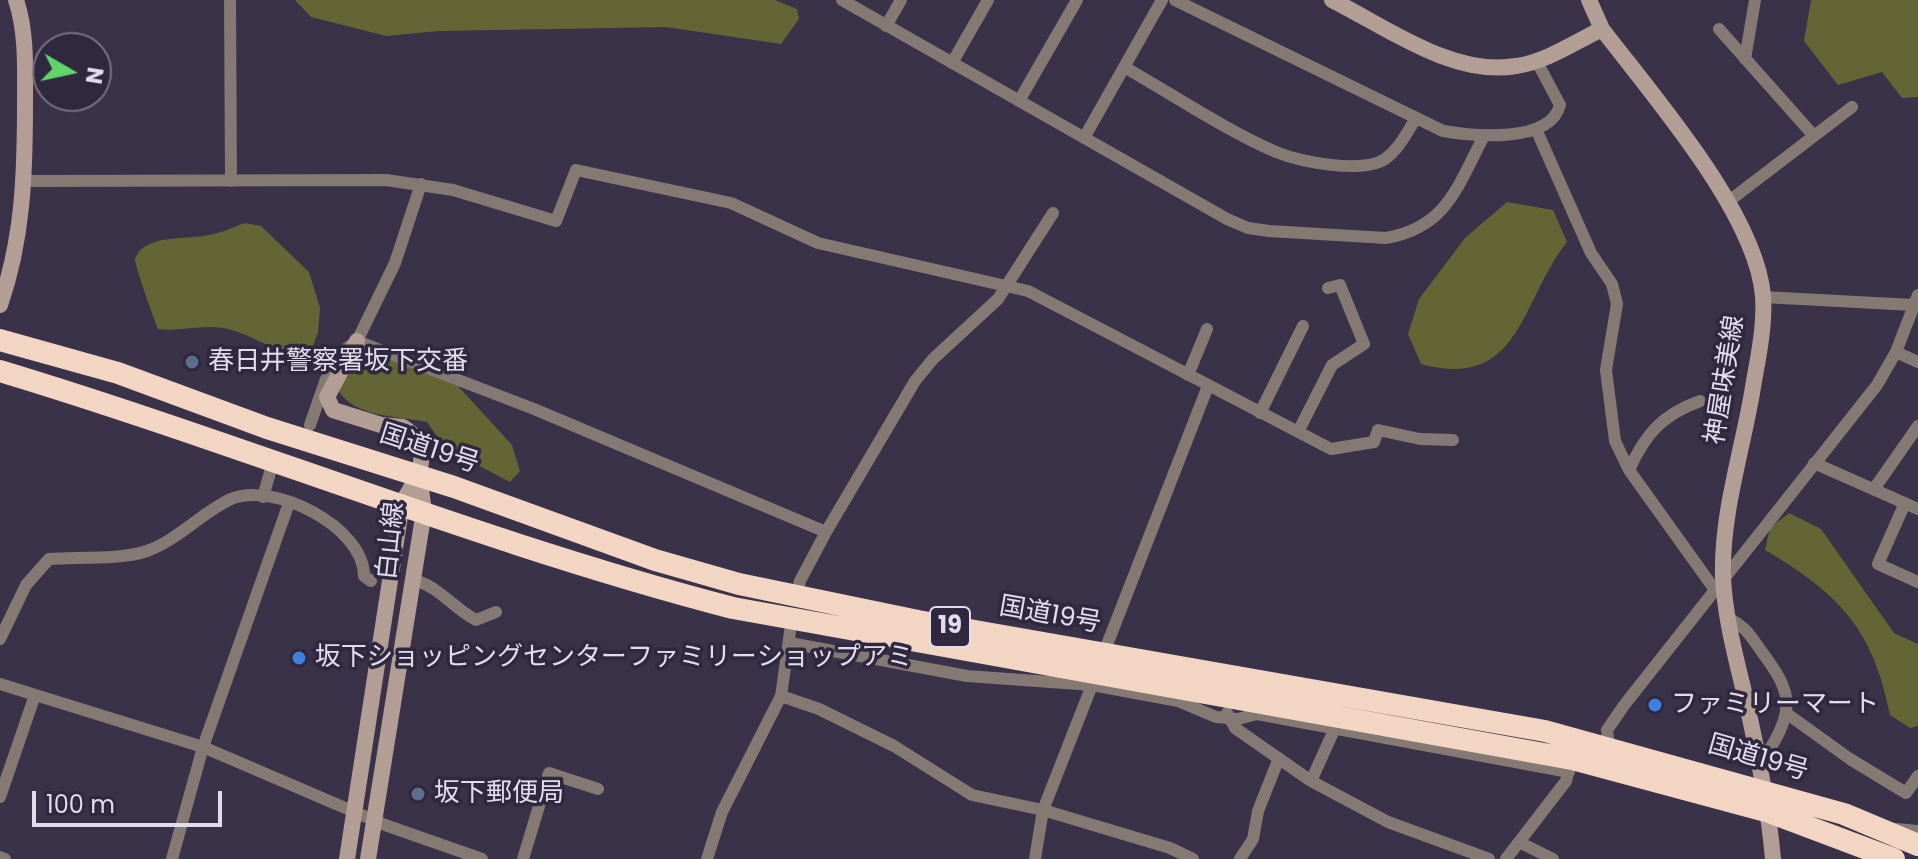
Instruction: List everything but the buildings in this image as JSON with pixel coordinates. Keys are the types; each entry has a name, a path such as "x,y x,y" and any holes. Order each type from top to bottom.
{"highway":[{"name":"国道19号","path":"0,340 118,373 267,428 419,475 794,608 1001,656 1608,738 1768,801 1861,852 1894,859"},
{"name":"国道19号","path":"0,371 108,403 273,462 648,586 733,608 794,608 1018,631 1098,670 1226,707 1844,814 1918,845"}],"street":[{"path":"230,0 231,181"},
{"path":"842,0 1248,228 1386,238 1426,225 1445,209 1483,138"},
{"path":"886,26 901,0"},
{"path":"952,63 988,0"},
{"path":"1019,101 1077,0"},
{"path":"1084,138 1162,0"},
{"path":"1175,0 1194,3 1415,120 1443,131 1483,138 1536,129 1552,121 1560,105 1536,60"},
{"path":"1332,0 1433,51 1470,64 1517,66 1602,29"},
{"name":"神屋味美線","path":"1589,0 1602,29 1729,201 1754,254 1763,297 1754,382 1724,535 1719,584 1768,801 1773,859"},
{"path":"1745,59 1755,0"},
{"path":"0,305 15,263 23,181 25,64 20,3"},
{"path":"1719,29 1814,136"},
{"path":"1124,67 1276,152 1312,163 1365,166 1383,160 1399,146 1415,120"},
{"path":"1729,201 1852,107"},
{"path":"1536,129 1591,253 1612,284 1617,304 1606,370 1615,441 1629,470 1719,584"},
{"path":"23,181 386,180 421,184 556,221 574,169 731,203 818,243 1007,287 1054,302 1331,449 1374,442 1378,430 1420,439 1453,440"},
{"path":"419,475 421,446 412,432 403,427 381,425 333,410 327,397 395,263 421,184"},
{"path":"707,859 722,812 781,696 800,581 826,532 915,381 933,359 1007,287 1053,213"},
{"path":"1298,432 1332,365 1364,344 1340,285 1328,288"},
{"path":"1608,738 1719,584 1877,385 1896,352 1916,300 1763,297"},
{"path":"1260,413 1303,326"},
{"path":"1188,375 1207,329"},
{"path":"310,425 326,379 343,351 357,341"},
{"path":"357,341 534,409 826,532"},
{"path":"1896,352 1918,362"},
{"path":"1035,859 1043,810 1208,386"},
{"path":"1629,470 1655,425 1673,411 1700,401"},
{"path":"1874,489 1916,432"},
{"path":"263,497 273,462"},
{"path":"1814,463 1918,509"},
{"name":"白山線","path":"347,859 402,503 419,475"},
{"name":"白山線","path":"368,859 424,511 419,475"},
{"path":"0,639 26,585 49,559 145,552 233,498 263,497 317,513 351,539 362,555 364,576 371,581"},
{"path":"172,859 203,747 289,503"},
{"path":"1905,503 1878,564 1918,582"},
{"path":"413,580 427,583 459,612 476,620 496,612"},
{"path":"1727,618 1742,624 1784,683 1784,726 1770,749 1757,752"},
{"path":"790,643 967,676 1098,670"},
{"path":"967,676 1001,656"},
{"path":"0,684 203,747 355,810 448,853 482,859"},
{"path":"0,797 35,695"},
{"path":"781,696 819,709 894,746 972,795 1043,810 1170,848 1193,859"},
{"path":"1226,707 1335,728 1570,765 1566,781 1506,859"},
{"path":"1226,707 1235,728 1311,781 1388,822 1489,859"},
{"path":"1786,713 1860,766 1906,793 1918,776"},
{"path":"1311,781 1335,728"},
{"path":"1240,859 1253,839 1258,811 1279,758"},
{"path":"523,859 549,773 598,789"},
{"path":"1878,828 1918,831"},
{"path":"1519,842 1553,859"}],"green space":[{"path":"295,0 775,0 797,9 799,19 781,44 666,27 439,31 386,36 311,17"},
{"path":"1811,0 1918,0 1918,97 1902,98 1882,72 1838,85 1804,41"},
{"path":"1507,202 1553,210 1567,242 1551,265 1527,314 1499,353 1479,365 1454,369 1421,364 1408,334 1419,299 1465,238"},
{"path":"245,223 261,226 309,272 320,308 318,333 312,348 300,351 279,349 219,327 158,329 135,259 140,251 157,241 214,234"},
{"path":"371,351 457,385 512,445 520,471 510,482 445,448 427,422 366,411 346,399 338,390 357,356"},
{"path":"1789,513 1821,529 1894,633 1918,644 1918,726 1910,728 1890,715 1874,659 1848,616 1813,582 1765,550 1770,528"}],"place":[{"name":"春日井警察署坂下交番","path":"192,362"},
{"name":"坂下ショッピングセンターファミリーショップアミ","path":"299,658"},
{"name":"ファミリーマート","path":"1655,705"},
{"name":"坂下郵便局","path":"418,794"}]}
